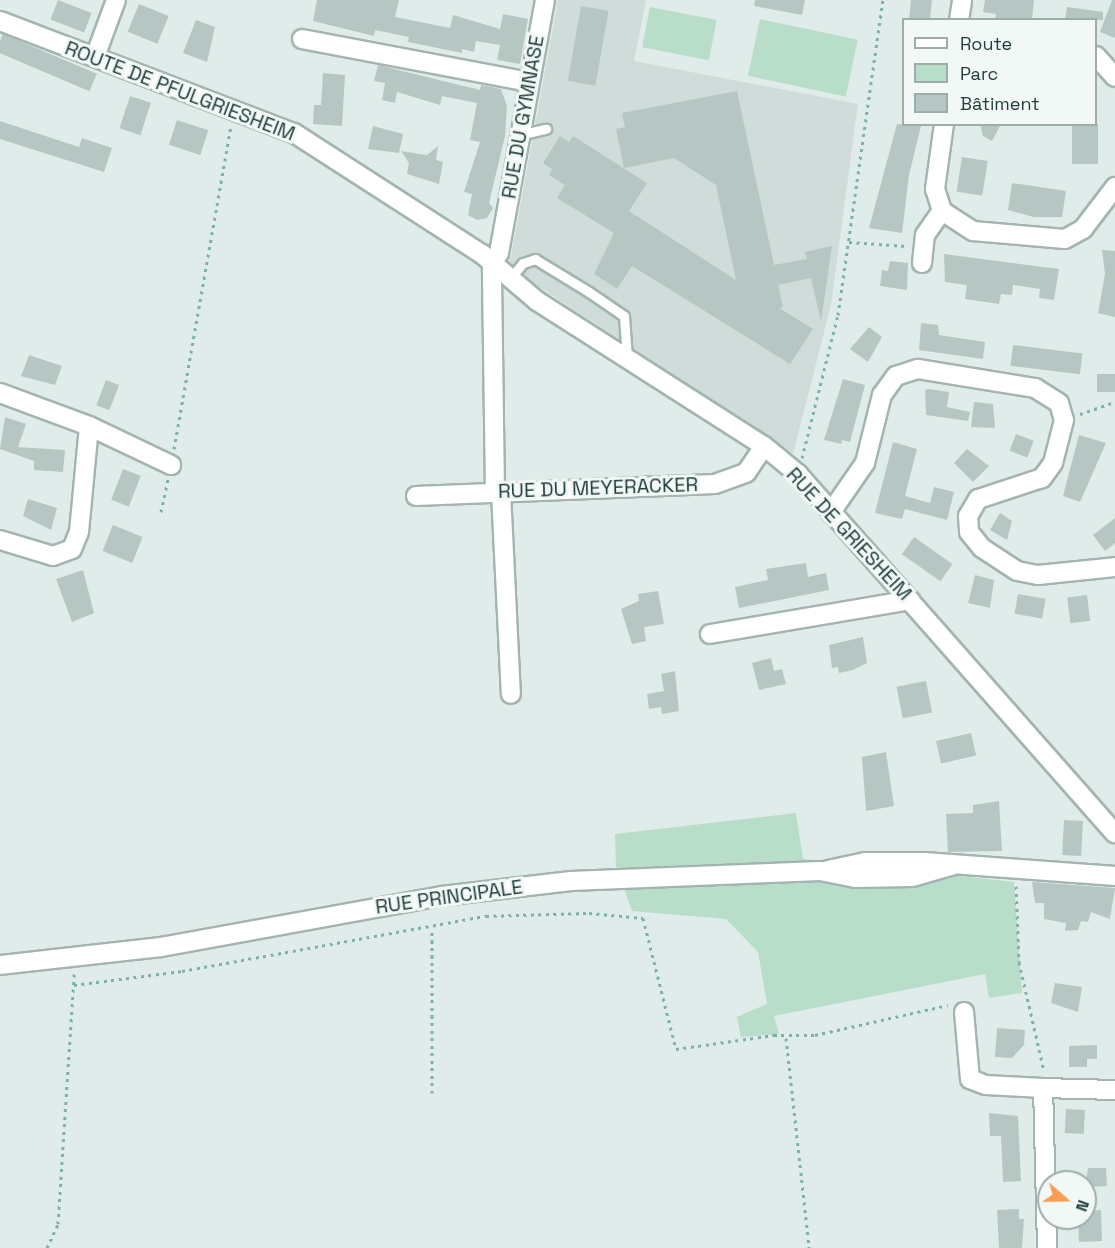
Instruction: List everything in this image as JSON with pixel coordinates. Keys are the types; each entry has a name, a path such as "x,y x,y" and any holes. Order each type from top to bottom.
{"street":[{"path":"95,57 116,0"},
{"name":"RUE DU GYMNASE","path":"511,694 498,492 502,234 544,0"},
{"path":"959,18 962,0"},
{"name":"ROUTE DE PFULGRIESHEIM","path":"0,21 234,110 319,148 501,273"},
{"path":"302,39 529,82"},
{"path":"1097,58 1115,77"},
{"path":"944,126 936,189 942,211 973,231 1065,239 1083,229 1113,196"},
{"path":"923,255 925,235 942,211"},
{"name":"RUE DE GRIESHEIM","path":"501,273 764,446 798,474 1115,834"},
{"path":"831,512 865,464 882,395 905,372 918,369 1035,388 1059,403 1064,420 1053,463 1042,478 978,499 968,516 969,532 982,548 1017,571 1038,576 1115,567"},
{"path":"0,393 89,426 171,465"},
{"path":"0,540 52,556 72,549 79,532 89,426"},
{"name":"RUE DU MEYERACKER","path":"416,496 730,481 746,473 764,446"},
{"path":"710,634 910,600"},
{"name":"RUE PRINCIPALE","path":"0,965 74,959 442,896 571,881 828,870 856,879 912,877 951,866 1013,866 1115,876"},
{"path":"964,1012 970,1079 986,1085 1115,1090"},
{"path":"1043,1088 1047,1248"}],"lane":[{"path":"519,135 546,129"},
{"path":"501,273 535,259 589,292 624,316 627,358"}],"path":[{"path":"798,474 838,315 883,0"},
{"path":"161,512 234,110"},
{"path":"849,242 923,255"},
{"path":"1064,420 1115,402"},
{"path":"1013,866 1019,962 1044,1073 1043,1088"},
{"path":"74,985 432,929 486,916 539,913 643,918 676,1049 774,1035 786,1038 955,1003 964,1012"},
{"path":"432,929 432,1093"},
{"path":"47,1248 57,1224 74,959"},
{"path":"786,1038 809,1248"}],"shaded area":[{"path":"558,0 646,0 634,61 858,104 831,305 793,454 509,267"}],"green space":[{"path":"650,7 717,20 709,60 642,47"},
{"path":"760,19 858,40 846,97 748,76"},
{"path":"796,813 803,859 1014,882 1022,993 989,998 985,974 774,1016 779,1034 741,1037 737,1017 767,1004 758,952 726,919 632,911 616,866 615,834"}],"building":[{"path":"58,0 92,13 84,33 50,20"},
{"path":"317,0 399,0 395,17 450,28 453,15 500,29 503,14 528,19 520,64 497,60 500,45 476,41 474,52 462,49 462,53 408,42 409,37 375,30 374,36 313,21"},
{"path":"755,0 805,0 802,15 754,6"},
{"path":"911,0 932,0 930,18 909,18"},
{"path":"985,0 1034,0 1032,18 995,18 996,14 983,12"},
{"path":"1112,0 1115,0 1115,38 1100,32"},
{"path":"139,4 169,16 157,44 128,32"},
{"path":"581,6 609,11 595,86 568,81"},
{"path":"1067,7 1103,12 1103,20 1065,18"},
{"path":"196,20 215,27 207,62 183,53"},
{"path":"3,34 97,74 89,91 0,53 0,41"},
{"path":"378,65 480,90 481,85 501,89 507,106 505,136 489,203 493,208 487,218 477,220 468,215 472,194 464,192 480,142 470,140 477,103 442,96 440,105 397,92 395,103 382,100 385,83 374,81"},
{"path":"323,73 345,75 342,126 313,124 314,105 321,105"},
{"path":"737,91 774,265 807,259 805,252 832,246 821,321 811,278 778,285 783,307 779,308 813,329 790,364 632,266 617,289 594,274 614,233 557,198 565,185 549,175 552,169 543,163 560,136 569,142 573,136 647,183 629,211 736,280 716,185 674,158 624,168 616,129 625,127 622,113"},
{"path":"130,96 151,103 140,135 119,128"},
{"path":"177,120 208,130 200,155 169,145"},
{"path":"0,121 79,147 82,138 112,148 104,172 0,139"},
{"path":"897,124 921,126 909,175 902,233 869,228"},
{"path":"1098,124 1098,164 1072,164 1072,126 1097,126"},
{"path":"373,126 403,134 399,153 368,149"},
{"path":"980,126 1000,126 992,141 983,136"},
{"path":"438,146 436,160 443,162 439,184 407,174 409,163 401,151 427,155"},
{"path":"962,157 988,161 982,196 957,192"},
{"path":"1012,183 1066,191 1062,217 1034,217 1008,210"},
{"path":"1102,250 1115,251 1115,317 1098,313 1105,274"},
{"path":"944,254 1059,269 1054,300 1039,298 1040,289 1013,285 1012,295 1001,294 999,304 965,299 967,285 945,282"},
{"path":"890,261 908,263 907,290 880,286 882,270 888,271"},
{"path":"921,323 938,325 939,335 985,342 983,359 919,350"},
{"path":"869,327 882,337 868,362 850,349"},
{"path":"1013,345 1082,354 1080,374 1010,366"},
{"path":"29,355 62,366 55,385 21,376"},
{"path":"1097,374 1115,374 1115,392 1097,392"},
{"path":"843,379 865,385 850,442 842,440 841,444 824,440"},
{"path":"106,380 119,385 109,410 96,405"},
{"path":"925,390 949,392 947,407 970,412 968,421 926,415"},
{"path":"974,402 993,404 995,428 971,427"},
{"path":"5,417 26,424 18,447 65,450 63,472 34,470 34,461 0,449"},
{"path":"1016,434 1034,441 1027,458 1010,451"},
{"path":"1079,435 1106,443 1080,502 1063,496"},
{"path":"893,442 917,449 905,496 930,503 934,487 954,492 947,520 905,509 902,519 875,513"},
{"path":"967,449 989,466 973,482 954,463"},
{"path":"123,469 141,476 129,507 111,500"},
{"path":"28,499 57,508 51,530 23,516"},
{"path":"1000,513 1012,521 1007,540 990,530"},
{"path":"1115,518 1115,543 1105,551 1093,535"},
{"path":"113,525 143,537 132,563 103,551"},
{"path":"914,537 953,564 940,581 902,554"},
{"path":"806,563 808,577 826,573 829,590 739,608 735,587 768,580 766,569"},
{"path":"83,570 94,613 72,622 56,579"},
{"path":"975,575 994,580 990,608 968,603"},
{"path":"658,591 664,624 644,627 646,641 632,644 621,609 639,601 638,594"},
{"path":"1018,594 1046,599 1042,619 1015,614"},
{"path":"1087,595 1090,621 1070,623 1067,597"},
{"path":"863,637 867,663 853,670 839,673 838,667 832,668 829,645"},
{"path":"771,658 774,671 782,669 786,684 759,690 752,663"},
{"path":"675,671 679,711 662,714 661,707 649,709 647,694 664,691 661,674"},
{"path":"926,681 932,712 903,718 897,687"},
{"path":"971,733 976,755 941,764 936,741"},
{"path":"886,752 894,806 866,811 862,757"},
{"path":"999,801 1002,851 948,852 946,814 973,813 973,805"},
{"path":"1064,820 1083,821 1081,856 1062,855"},
{"path":"1032,882 1115,888 1110,919 1091,912 1088,922 1081,921 1078,930 1065,931 1066,923 1044,919 1044,903 1035,903"},
{"path":"1055,983 1082,987 1078,1012 1051,1003"},
{"path":"997,1028 1025,1030 1024,1045 1012,1058 995,1057"},
{"path":"1097,1045 1097,1059 1087,1059 1087,1067 1069,1067 1069,1046"},
{"path":"1066,1109 1085,1110 1084,1134 1065,1133"},
{"path":"989,1113 1018,1116 1021,1181 1003,1182 1001,1136 990,1136"},
{"path":"1088,1168 1106,1168 1107,1186 1097,1186 1097,1170 1088,1170"},
{"path":"1019,1209 1019,1219 1024,1219 1022,1248 999,1248 997,1210"},
{"path":"1097,1210 1101,1210 1102,1241 1079,1242 1078,1230 1097,1230"}]}
